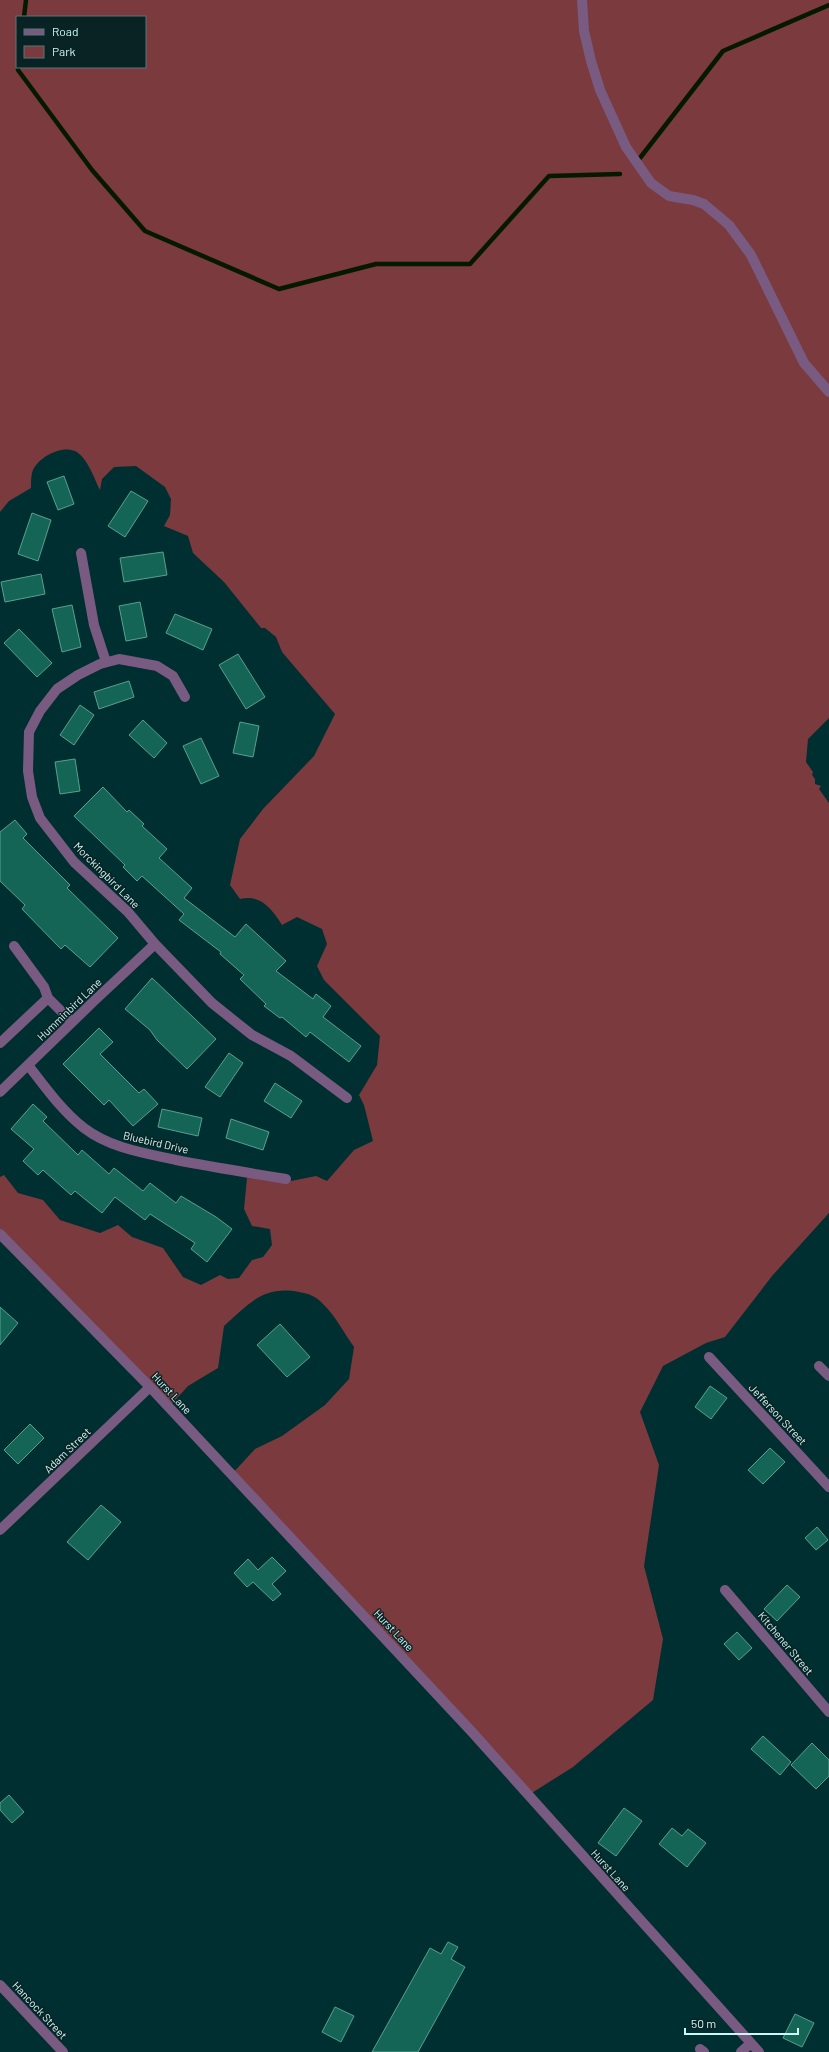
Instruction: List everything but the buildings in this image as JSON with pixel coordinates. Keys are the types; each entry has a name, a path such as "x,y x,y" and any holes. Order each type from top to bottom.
{"street":[{"path":"582,0 584,31 600,90 626,146 652,183 669,196 693,200 704,204 729,225 751,255 804,363 829,392"},
{"path":"81,553 94,625 106,662"},
{"name":"Morckingbird Lane","path":"184,697 173,676 157,666 119,659 106,662 78,675 57,689 40,711 29,732 27,751 28,771 32,797 40,818 74,862 128,912 155,944 212,1003 252,1035 290,1056 346,1098"},
{"name":"Humminbird Lane","path":"0,1092 155,944"},
{"path":"14,946 44,987 48,998 72,1022"},
{"path":"0,1043 48,998"},
{"name":"Bluebird Drive","path":"28,1065 54,1099 84,1128 109,1143 136,1151 215,1168 286,1179"},
{"name":"Hurst Lane","path":"0,1234 150,1387 496,1757 759,2052"},
{"name":"Jefferson Street","path":"709,1357 829,1487"},
{"path":"820,1366 829,1376"},
{"name":"Adam Street","path":"0,1530 150,1387"},
{"name":"Kitchener Street","path":"725,1590 829,1712"},
{"name":"Hancock Street","path":"0,1985 63,2052"},
{"path":"741,2052 751,2043"}],"green space":[{"path":"0,0 829,0 829,718 808,739 806,762 813,772 812,775 815,779 815,784 821,786 819,789 829,803 829,1213 772,1276 725,1337 706,1343 663,1366 640,1412 659,1465 644,1566 663,1639 653,1700 573,1767 527,1796 231,1475 255,1449 282,1436 325,1405 349,1379 354,1347 327,1308 315,1297 299,1292 276,1291 257,1298 241,1310 224,1326 218,1368 188,1386 168,1408 0,1237 0,1177 4,1175 18,1193 43,1200 60,1220 100,1233 118,1225 132,1237 163,1248 183,1277 201,1285 220,1275 228,1279 239,1278 252,1260 263,1257 272,1245 270,1229 252,1226 244,1209 247,1178 291,1181 316,1176 327,1181 354,1150 373,1141 364,1105 359,1095 377,1065 380,1036 324,980 317,966 327,944 322,929 297,917 282,925 270,908 265,904 254,899 240,899 230,885 240,839 263,809 314,756 335,714 282,652 276,637 265,628 261,628 224,582 193,553 188,536 164,526 170,515 171,499 165,487 136,466 114,467 102,479 100,490 90,468 79,454 75,451 69,450 57,451 45,457 36,465 32,474 31,488 9,501 0,512"}],"waterway":[{"path":"24,16 26,0"},
{"path":"640,158 723,51 829,5"},
{"path":"18,68 92,170 145,231 279,289 376,264 470,264 549,176 620,174"}]}
